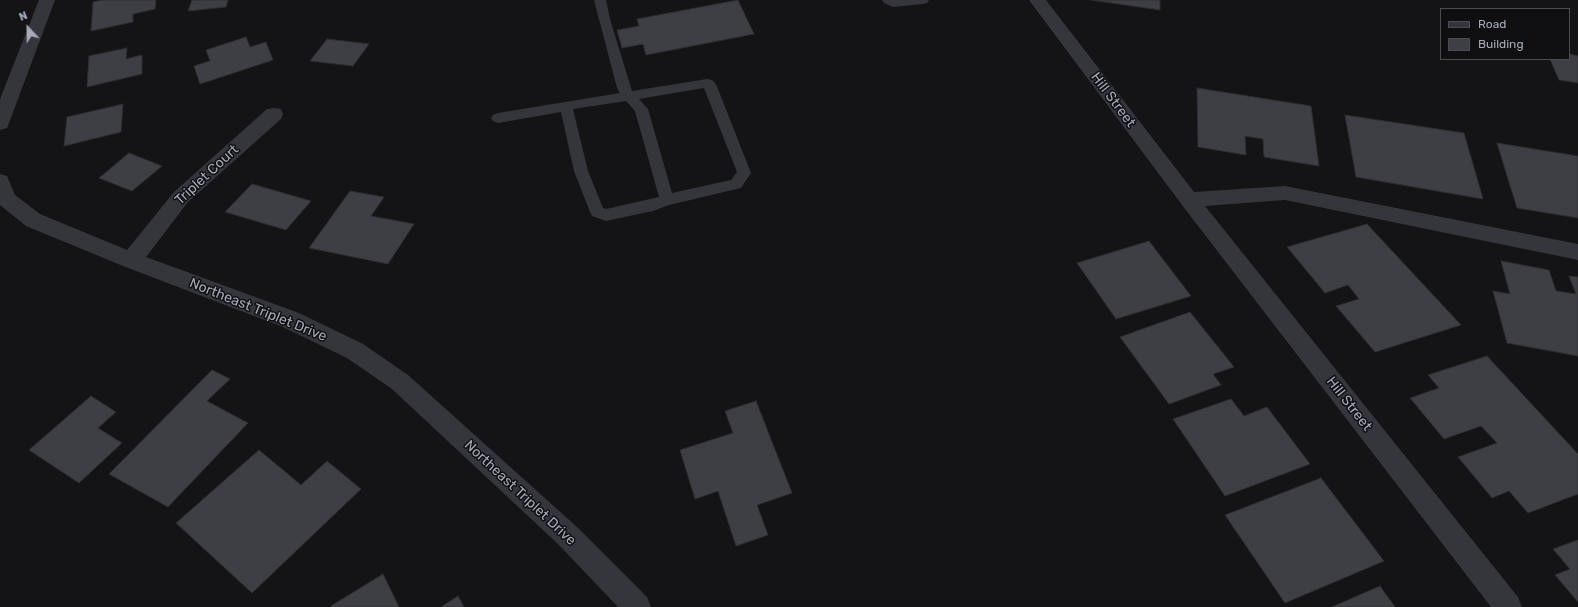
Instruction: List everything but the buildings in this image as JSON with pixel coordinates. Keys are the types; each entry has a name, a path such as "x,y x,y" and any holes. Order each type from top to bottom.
{"street":[{"path":"0,123 47,0"},
{"name":"Hill Street","path":"1037,0 1189,200 1508,607"},
{"name":"Triplet Court","path":"131,260 181,197 274,114"},
{"name":"Northeast Triplet Drive","path":"0,181 6,199 33,220 131,260 292,320 355,351 400,382 568,536 637,607"},
{"path":"1189,200 1285,193 1578,252"}],"lane":[{"path":"600,0 624,88 641,109 667,200"},
{"path":"888,0 893,4 923,0"},
{"path":"498,118 566,106 708,83 711,87 744,173 736,184 606,215 597,212 581,171 566,106"}]}
